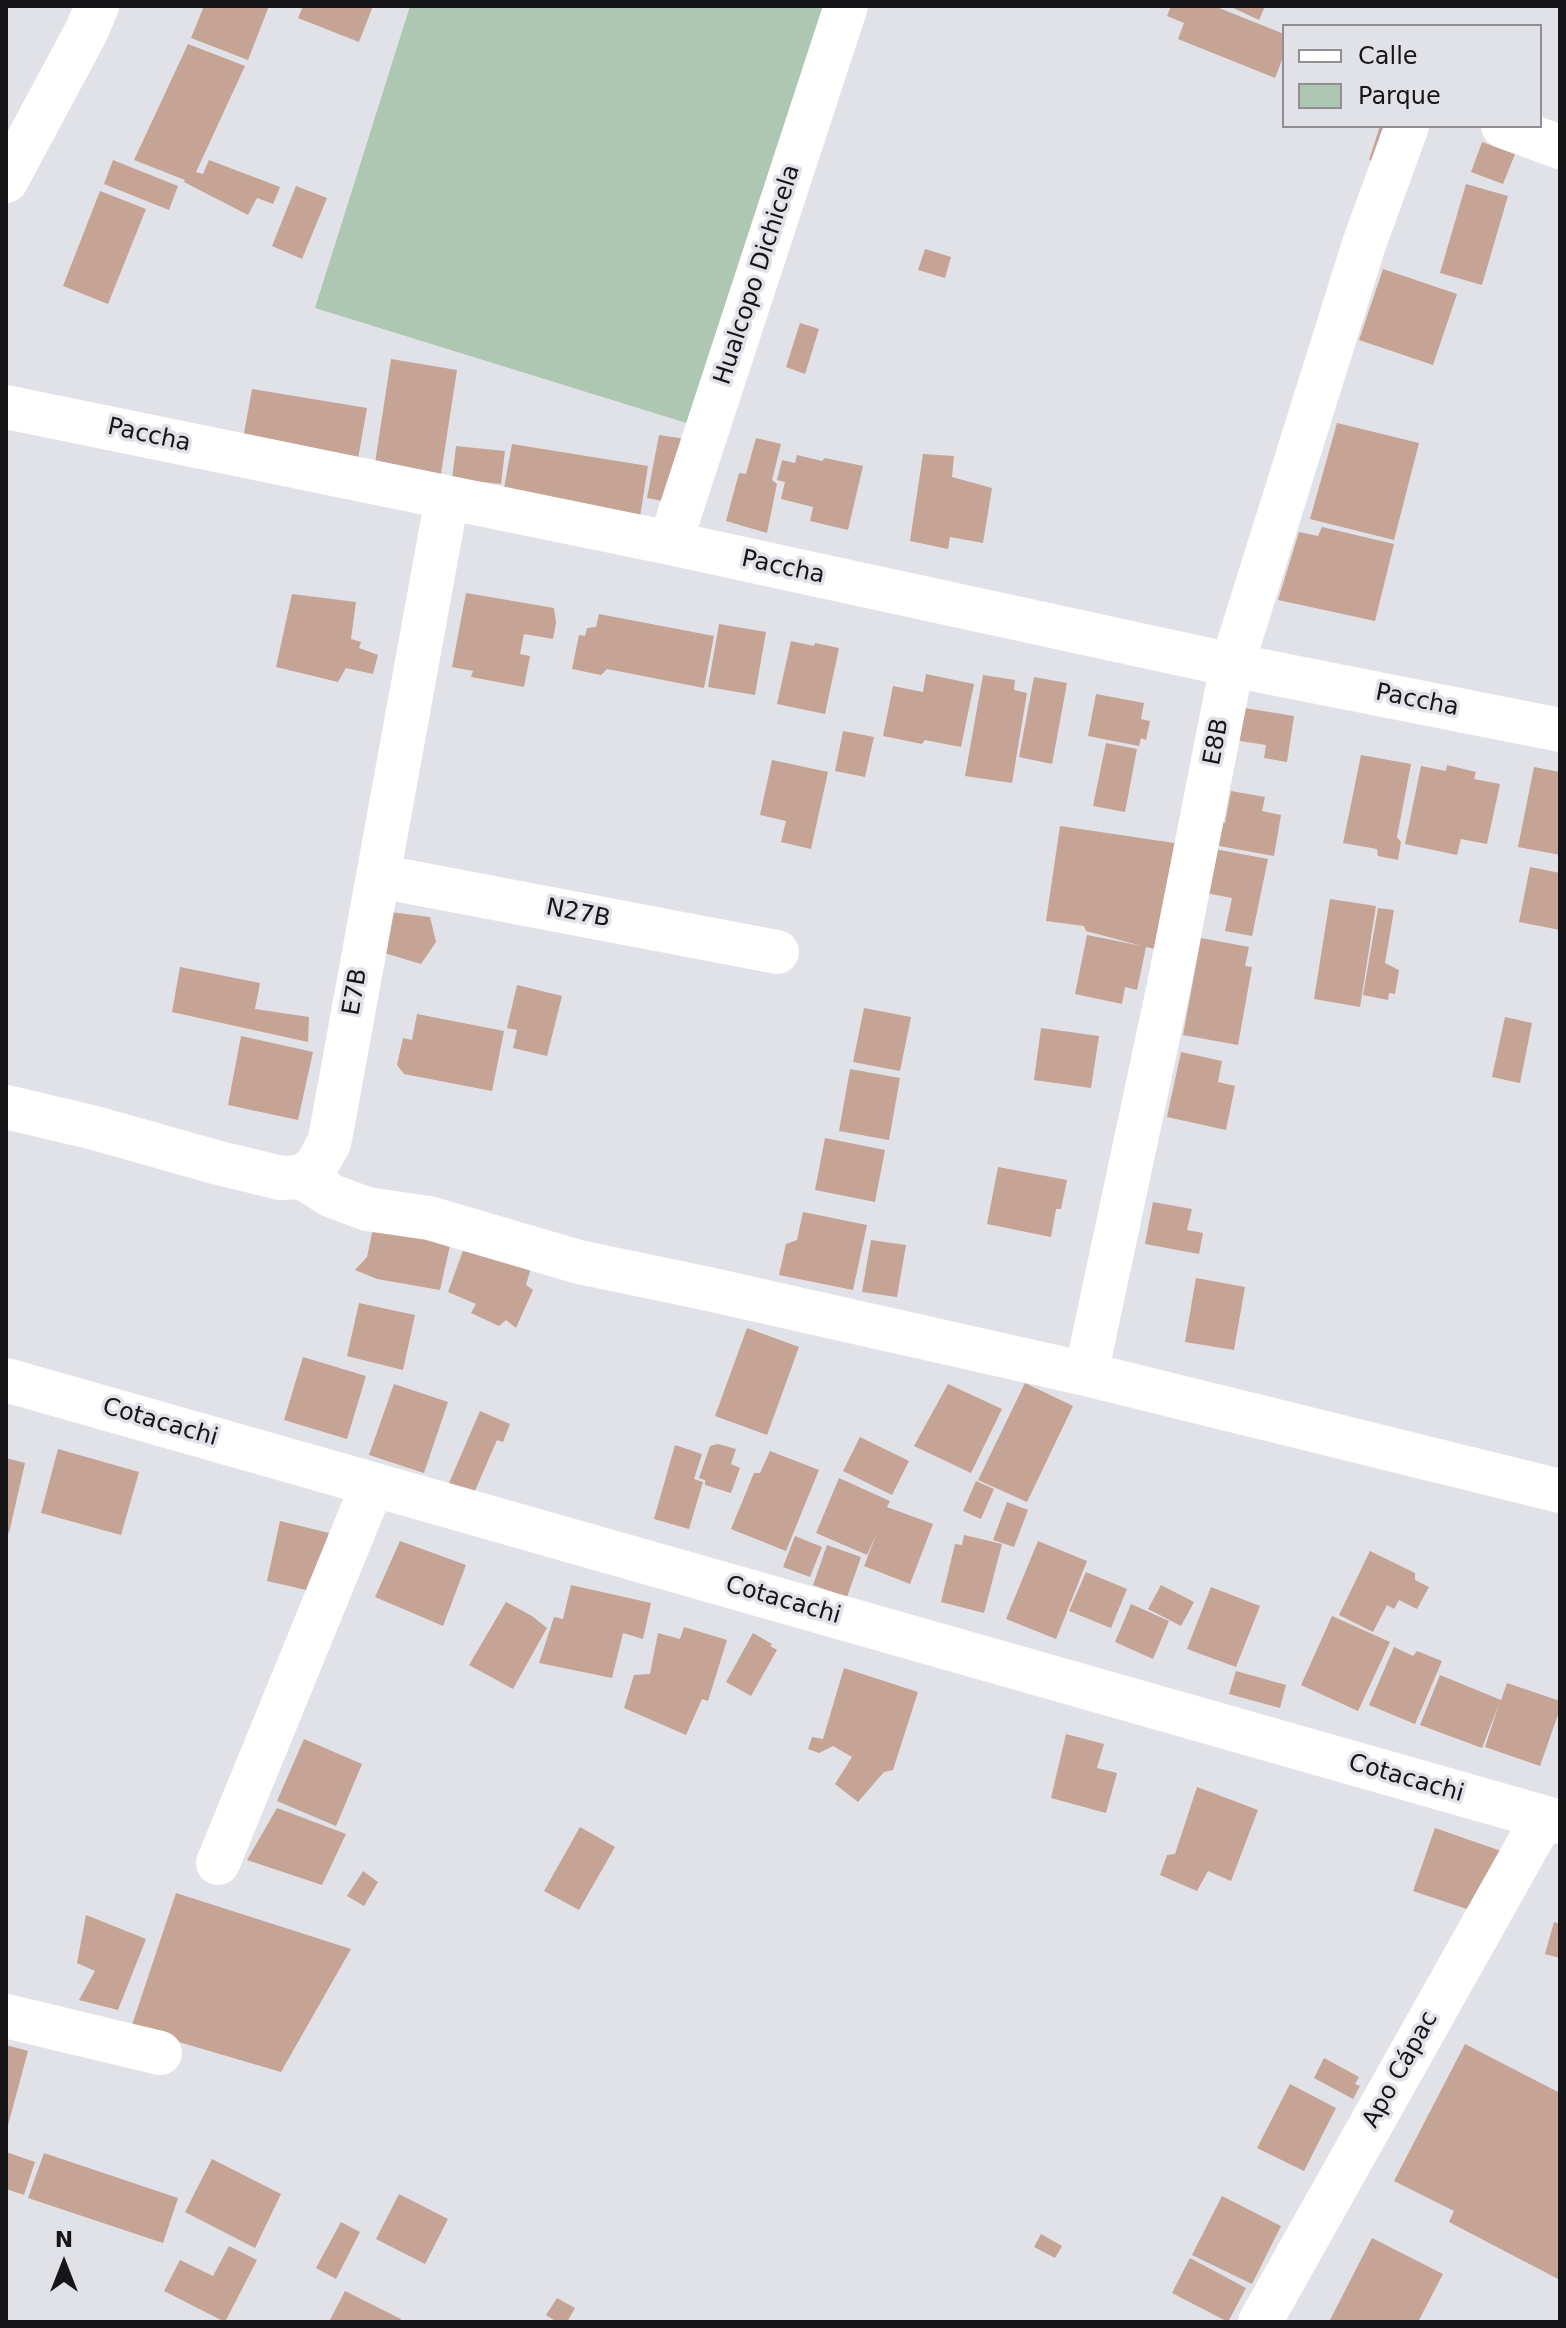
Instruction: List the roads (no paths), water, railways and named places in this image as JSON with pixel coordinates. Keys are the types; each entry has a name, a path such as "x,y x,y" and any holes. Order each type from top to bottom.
{"street":[{"path":"6,181 97,6"},
{"name":"Hualcopo Dichicela","path":"670,543 846,6"},
{"name":"E8B","path":"1086,1374 1168,990 1232,665 1364,244 1406,128"},
{"path":"1508,128 1560,147"},
{"name":"Paccha","path":"6,407 670,543 1232,665 1560,730"},
{"name":"E7B","path":"302,1177 316,1166 329,1143 447,498"},
{"name":"N27B","path":"378,876 777,952"},
{"path":"6,1107 255,1172 281,1178 302,1177 332,1196 367,1209 429,1218 579,1262 1086,1374 1560,1491"},
{"name":"Cotacachi","path":"6,1380 1551,1820"},
{"path":"218,1863 373,1484"},
{"name":"Apo Cápac","path":"1260,2322 1551,1820"},
{"path":"6,2016 160,2053"}]}
